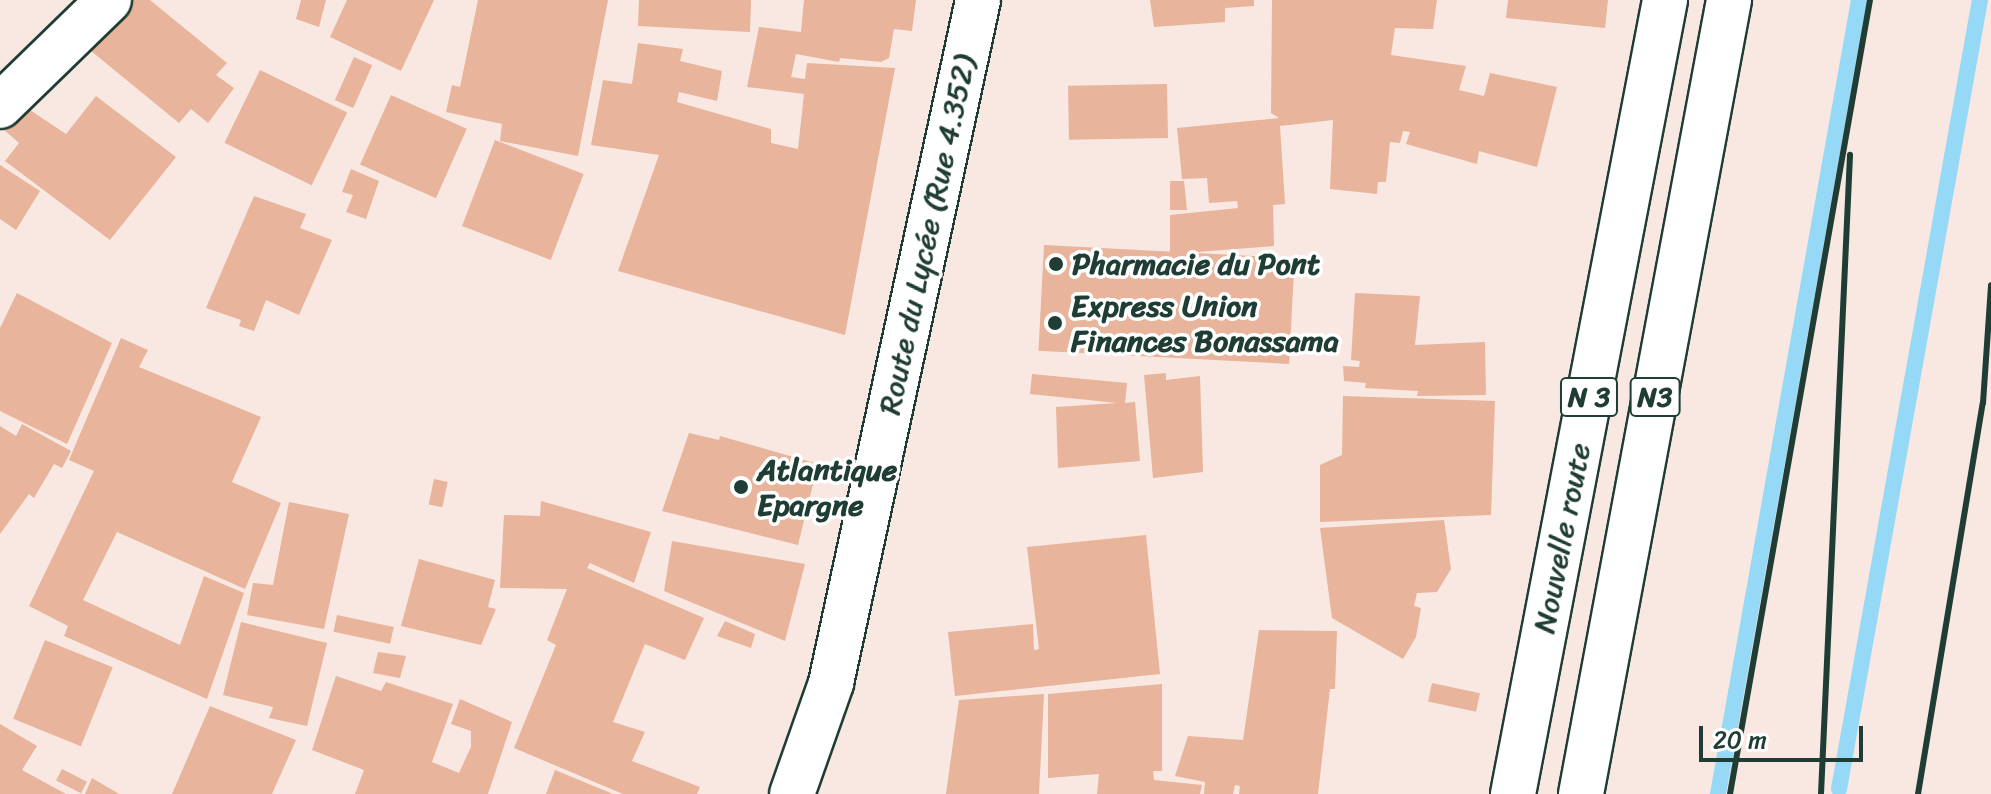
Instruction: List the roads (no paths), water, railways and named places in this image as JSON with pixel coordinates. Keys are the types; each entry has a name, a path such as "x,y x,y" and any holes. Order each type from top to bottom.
{"main road":[{"path":"0,106 109,0"},
{"name":"Route du Lycée (Rue 4.352)","path":"792,794 831,683 978,0"},
{"name":"Nouvelle route","path":"1513,794 1665,0"},
{"name":"N3","path":"1581,794 1729,0"}],"waterway":[{"path":"1718,794 1859,0"},
{"path":"1839,789 1980,0"}],"railway":[{"path":"1730,794 1870,0"},
{"path":"1821,794 1850,155"},
{"path":"1918,794 1983,403 1991,285"}],"place":[{"name":"Pharmacie du Pont","path":"1056,264"},
{"name":"Express Union Finances Bonassama","path":"1055,323"},
{"name":"Atlantique Epargne","path":"741,487"}]}
